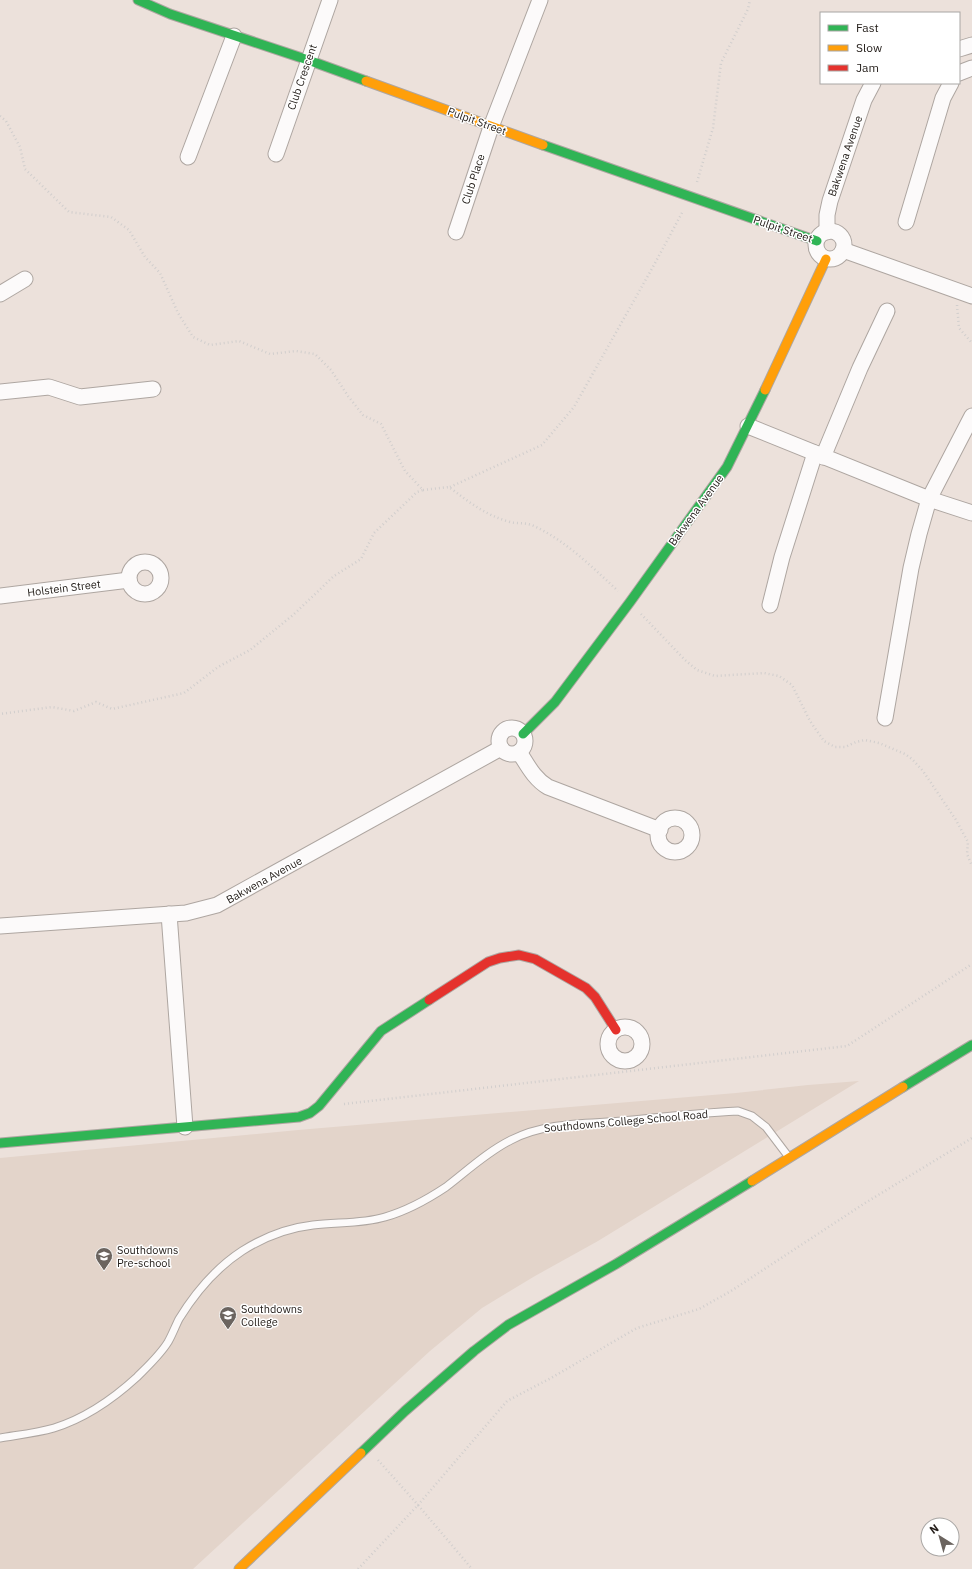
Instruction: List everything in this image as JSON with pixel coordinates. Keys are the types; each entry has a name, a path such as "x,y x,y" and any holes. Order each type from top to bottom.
{"street":[{"name":"Pulpit Street","path":"138,0 170,14 308,60 689,197 822,237"},
{"name":"Club Crescent","path":"276,154 330,0"},
{"path":"491,127 540,0"},
{"path":"188,157 234,36"},
{"path":"960,49 972,45"},
{"path":"960,73 972,68"},
{"name":"Bakwena Avenue","path":"822,237 830,201 864,100 872,84"},
{"path":"906,222 942,98 950,84"},
{"name":"Club Place","path":"456,232 491,127"},
{"path":"834,232 840,236 843,242 843,250 836,258 826,258 818,252 822,237 834,232"},
{"path":"843,250 972,296"},
{"name":"Bakwena Avenue","path":"523,734 555,702 630,602 727,467 770,381 826,258"},
{"path":"0,294 25,279"},
{"path":"770,605 782,557 819,455 831,435 860,368 887,312"},
{"path":"0,392 49,387 80,397 153,389"},
{"path":"885,718 911,568 929,499 972,416"},
{"path":"748,426 929,499 972,513"},
{"name":"Holstein Street","path":"0,596 129,580"},
{"path":"516,728 523,734 525,744 519,752 510,753 501,748 499,739 502,733 507,729 516,728"},
{"name":"Bakwena Avenue","path":"0,926 186,914 204,910 230,899 501,748"},
{"path":"519,752 533,774 541,783 548,787 660,830"},
{"path":"169,914 185,1127"},
{"path":"0,1143 299,1117 310,1113 328,1097 381,1030 488,962 504,955 516,954 536,959 583,986 596,998 616,1030"},
{"path":"239,1569 405,1411 474,1351 508,1325 616,1264 972,1045"}],"lane":[{"name":"Southdowns College School Road","path":"0,1438 52,1429 72,1422 97,1408 122,1390 152,1362 162,1350 180,1319 207,1281 227,1262 264,1238 286,1230 312,1225 364,1221 385,1217 425,1200 445,1188 510,1140 530,1131 584,1123 738,1111 752,1116 766,1127 788,1157"}],"path":[{"path":"0,714 52,707 74,711 96,702 112,709 184,693 218,667 250,650 293,615 334,576 361,559 374,533 417,492 449,487 542,445 574,407 654,265 699,178 713,128 721,63 748,9 750,0"},
{"path":"0,116 6,120 20,147 25,169 69,212 111,217 129,230 145,257 160,273 178,313 193,337 210,345 239,341 270,354 296,351 315,354 331,370 348,396 363,415 380,424 405,471 423,490"},
{"path":"956,291 959,328 972,343"},
{"path":"449,487 483,512 511,522 532,524 557,538 579,555 630,602 684,660 698,670 714,676 764,673 779,676 792,685 810,721 824,741 835,746 845,747 865,740 879,743 905,754 912,759 923,771 956,820 968,842 967,854 972,866"},
{"path":"618,591 622,585"},
{"path":"342,1104 847,1046 972,964"},
{"path":"358,1569 418,1505 507,1401 551,1378 637,1328 699,1309 730,1291 865,1203 972,1138"},
{"path":"367,1448 472,1569"}],"shaded area":[{"name":"Southdowns College","path":"859,1081 598,1241 535,1276 482,1308 430,1351 193,1569 0,1569 0,1158 298,1130 736,1093"}],"traffic: fast":[{"path":"138,0 170,14 366,81"},
{"path":"543,145 817,241"},
{"path":"523,734 555,702 630,602 727,467 765,390"},
{"path":"0,1143 299,1117 310,1113 319,1106 381,1031 429,1000"},
{"path":"903,1087 972,1045"},
{"path":"361,1453 405,1411 474,1351 508,1325 616,1264 752,1181"}],"traffic: slow":[{"path":"366,81 543,145"},
{"path":"765,390 826,259"},
{"path":"752,1181 903,1087"},
{"path":"239,1569 361,1453"}],"traffic: jam":[{"path":"429,1000 488,962 500,958 519,955 535,959 586,988 595,997 616,1030"}],"place":[{"name":"Southdowns Pre-school","path":"104,1271"},
{"name":"Southdowns College","path":"228,1330"}]}
